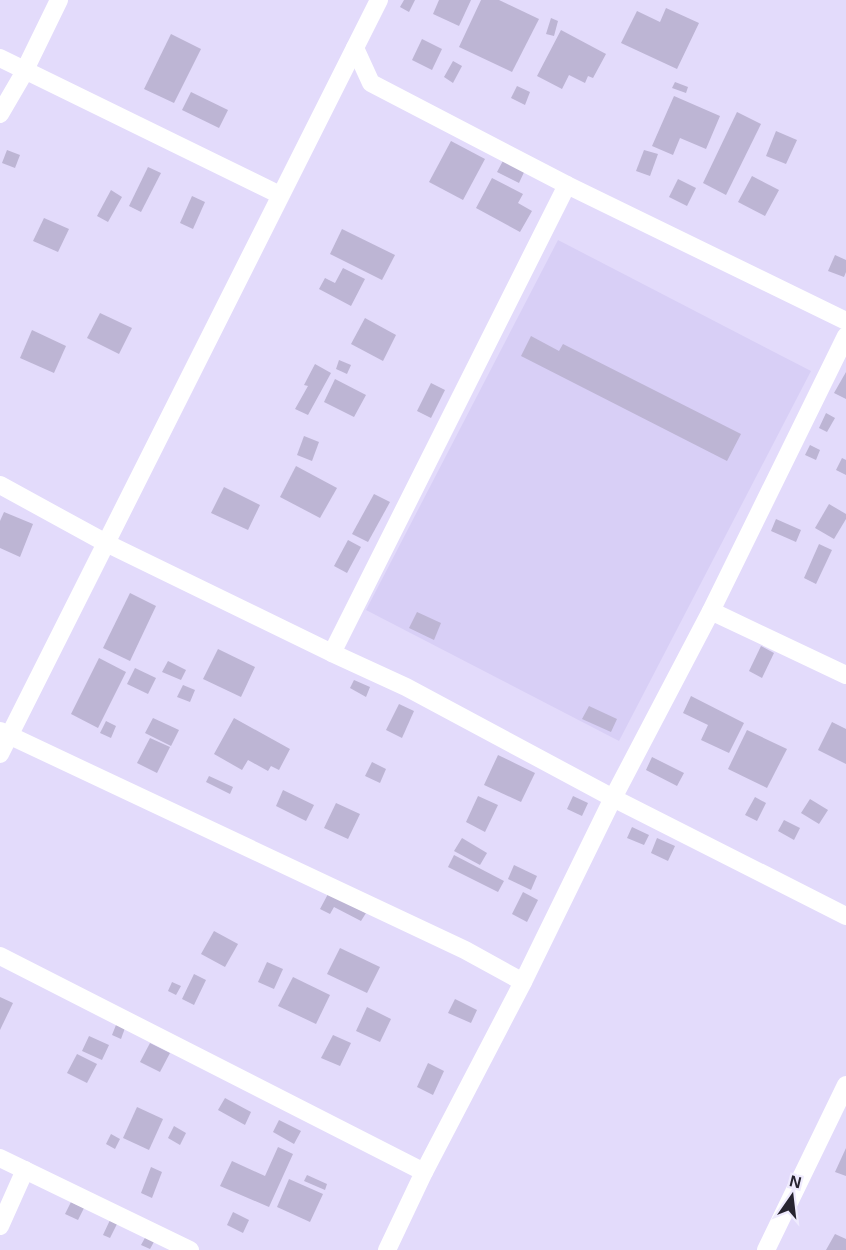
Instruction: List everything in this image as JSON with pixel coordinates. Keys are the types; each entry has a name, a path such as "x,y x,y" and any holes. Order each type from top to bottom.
{"street":[{"path":"0,114 59,0"},
{"path":"0,754 4,734 106,543 379,0"},
{"path":"355,48 371,83 567,185 846,321"},
{"path":"0,58 280,195"},
{"path":"332,653 567,185"},
{"path":"387,1250 613,798 711,611 846,336"},
{"path":"0,485 106,543 406,687 613,798 846,915"},
{"path":"711,611 846,675"},
{"path":"4,734 465,950 523,982"},
{"path":"0,956 424,1172"},
{"path":"766,1250 846,1085"},
{"path":"0,1158 190,1250"},
{"path":"0,1226 25,1170"}],"shaded area":[{"path":"558,240 811,371 619,741 366,610"}],"building":[{"path":"404,0 415,0 409,12 400,7"},
{"path":"439,0 471,0 459,26 433,14"},
{"path":"481,0 499,0 539,19 512,72 459,47"},
{"path":"666,8 699,23 677,69 621,43 637,11 660,22"},
{"path":"551,18 558,21 554,36 546,34"},
{"path":"561,30 606,54 593,78 588,76 585,83 569,75 562,89 537,76"},
{"path":"171,34 201,49 174,103 144,89"},
{"path":"422,39 442,49 432,70 412,60"},
{"path":"453,61 462,66 453,83 444,77"},
{"path":"675,82 688,87 686,93 672,88"},
{"path":"517,86 530,92 525,105 511,98"},
{"path":"191,92 228,110 219,128 182,110"},
{"path":"674,96 720,116 706,149 680,138 673,155 652,146"},
{"path":"737,112 761,124 726,195 703,183"},
{"path":"776,131 797,140 786,164 766,156"},
{"path":"451,141 485,159 463,200 429,182"},
{"path":"7,150 20,155 15,168 2,163"},
{"path":"644,150 658,154 650,176 636,171"},
{"path":"505,157 526,168 519,183 497,172"},
{"path":"148,167 161,173 141,212 129,206"},
{"path":"752,176 779,190 765,216 738,202"},
{"path":"492,178 523,194 518,203 532,211 520,232 476,208"},
{"path":"678,179 696,188 687,206 669,197"},
{"path":"111,190 122,197 108,222 97,216"},
{"path":"192,196 205,202 193,229 180,223"},
{"path":"44,218 69,229 58,252 33,241"},
{"path":"342,229 395,255 382,280 330,254"},
{"path":"835,255 846,260 844,277 828,271"},
{"path":"343,268 365,279 351,306 319,289 325,278 335,283"},
{"path":"100,313 132,328 119,354 87,338"},
{"path":"365,318 396,335 383,361 351,344"},
{"path":"32,330 66,346 54,373 20,358"},
{"path":"531,336 559,351 563,344 741,434 727,461 521,356"},
{"path":"339,360 351,365 347,374 336,369"},
{"path":"315,364 331,373 308,415 295,409 308,386 304,385"},
{"path":"846,372 846,399 834,393"},
{"path":"335,379 366,395 354,417 324,402"},
{"path":"431,383 445,390 431,418 417,411"},
{"path":"826,413 835,418 827,432 819,428"},
{"path":"304,436 319,442 312,461 297,455"},
{"path":"810,445 820,450 816,460 805,455"},
{"path":"842,458 846,460 846,475 836,470"},
{"path":"296,466 337,488 320,518 280,497"},
{"path":"224,487 260,505 248,530 211,513"},
{"path":"374,494 390,502 368,542 352,534"},
{"path":"829,504 846,514 846,519 834,539 815,528"},
{"path":"4,512 33,524 20,557 0,548 0,521"},
{"path":"776,519 801,530 796,542 771,531"},
{"path":"348,540 361,547 347,573 334,566"},
{"path":"819,544 832,550 816,584 804,578"},
{"path":"130,593 156,606 130,661 103,648"},
{"path":"417,612 441,623 434,640 409,628"},
{"path":"761,646 774,653 762,678 749,671"},
{"path":"218,649 255,667 241,697 203,679"},
{"path":"99,658 126,672 98,728 71,714"},
{"path":"168,661 186,670 181,680 162,672"},
{"path":"135,668 156,678 148,694 127,684"},
{"path":"354,680 370,687 366,697 350,688"},
{"path":"183,685 195,690 190,702 177,697"},
{"path":"691,696 744,723 729,753 701,740 708,725 683,713"},
{"path":"399,704 414,711 402,738 386,730"},
{"path":"589,706 617,719 611,732 582,719"},
{"path":"153,718 179,730 171,746 145,733"},
{"path":"234,718 290,749 279,770 271,766 268,771 248,760 242,770 214,754"},
{"path":"106,721 116,726 111,738 100,733"},
{"path":"832,722 846,729 846,764 818,750"},
{"path":"747,730 787,749 767,788 728,769"},
{"path":"150,738 170,747 157,773 137,763"},
{"path":"498,755 535,773 521,802 484,785"},
{"path":"652,757 684,773 677,786 646,770"},
{"path":"372,762 386,769 380,783 365,776"},
{"path":"209,776 233,787 230,794 206,782"},
{"path":"283,790 314,805 306,821 276,806"},
{"path":"478,796 498,805 485,832 466,822"},
{"path":"573,796 588,803 582,816 567,809"},
{"path":"755,797 766,803 757,821 745,815"},
{"path":"810,799 828,810 819,824 801,813"},
{"path":"336,803 360,814 348,839 324,828"},
{"path":"784,820 800,828 794,840 778,831"},
{"path":"632,827 649,835 644,845 627,838"},
{"path":"462,838 487,853 480,865 454,851"},
{"path":"657,838 675,846 668,861 651,853"},
{"path":"454,855 504,881 498,892 448,867"},
{"path":"514,865 537,876 531,890 508,879"},
{"path":"523,892 538,900 527,922 512,914"},
{"path":"328,894 366,913 361,921 334,907 330,914 320,909"},
{"path":"214,931 238,944 225,967 201,954"},
{"path":"340,948 380,967 367,993 327,974"},
{"path":"267,962 283,969 274,989 258,982"},
{"path":"194,974 206,980 194,1005 182,999"},
{"path":"293,977 330,995 316,1024 278,1006"},
{"path":"172,982 181,986 176,995 168,991"},
{"path":"0,997 13,1003 0,1030"},
{"path":"455,999 477,1010 471,1023 448,1013"},
{"path":"367,1007 391,1019 380,1042 356,1031"},
{"path":"116,1025 125,1028 121,1039 112,1035"},
{"path":"333,1035 351,1043 340,1066 321,1058"},
{"path":"89,1036 109,1045 102,1060 82,1051"},
{"path":"150,1043 170,1053 160,1072 140,1062"},
{"path":"77,1054 97,1064 87,1083 67,1073"},
{"path":"428,1063 444,1071 433,1095 417,1087"},
{"path":"225,1098 251,1112 245,1125 218,1110"},
{"path":"137,1107 163,1119 149,1150 123,1138"},
{"path":"279,1120 301,1131 294,1144 273,1132"},
{"path":"174,1126 186,1133 180,1145 168,1138"},
{"path":"111,1134 120,1139 115,1149 106,1144"},
{"path":"278,1147 293,1154 269,1207 220,1186 232,1161 265,1176"},
{"path":"846,1148 846,1176 835,1172"},
{"path":"151,1167 162,1172 152,1198 141,1193"},
{"path":"307,1175 327,1184 325,1190 304,1181"},
{"path":"289,1179 323,1194 310,1222 277,1207"},
{"path":"71,1202 84,1208 78,1220 65,1214"},
{"path":"233,1212 249,1220 243,1233 227,1225"},
{"path":"110,1220 117,1224 110,1238 103,1235"},
{"path":"835,1234 846,1239 846,1250 826,1250"},
{"path":"146,1236 155,1240 150,1249 141,1245"}]}
